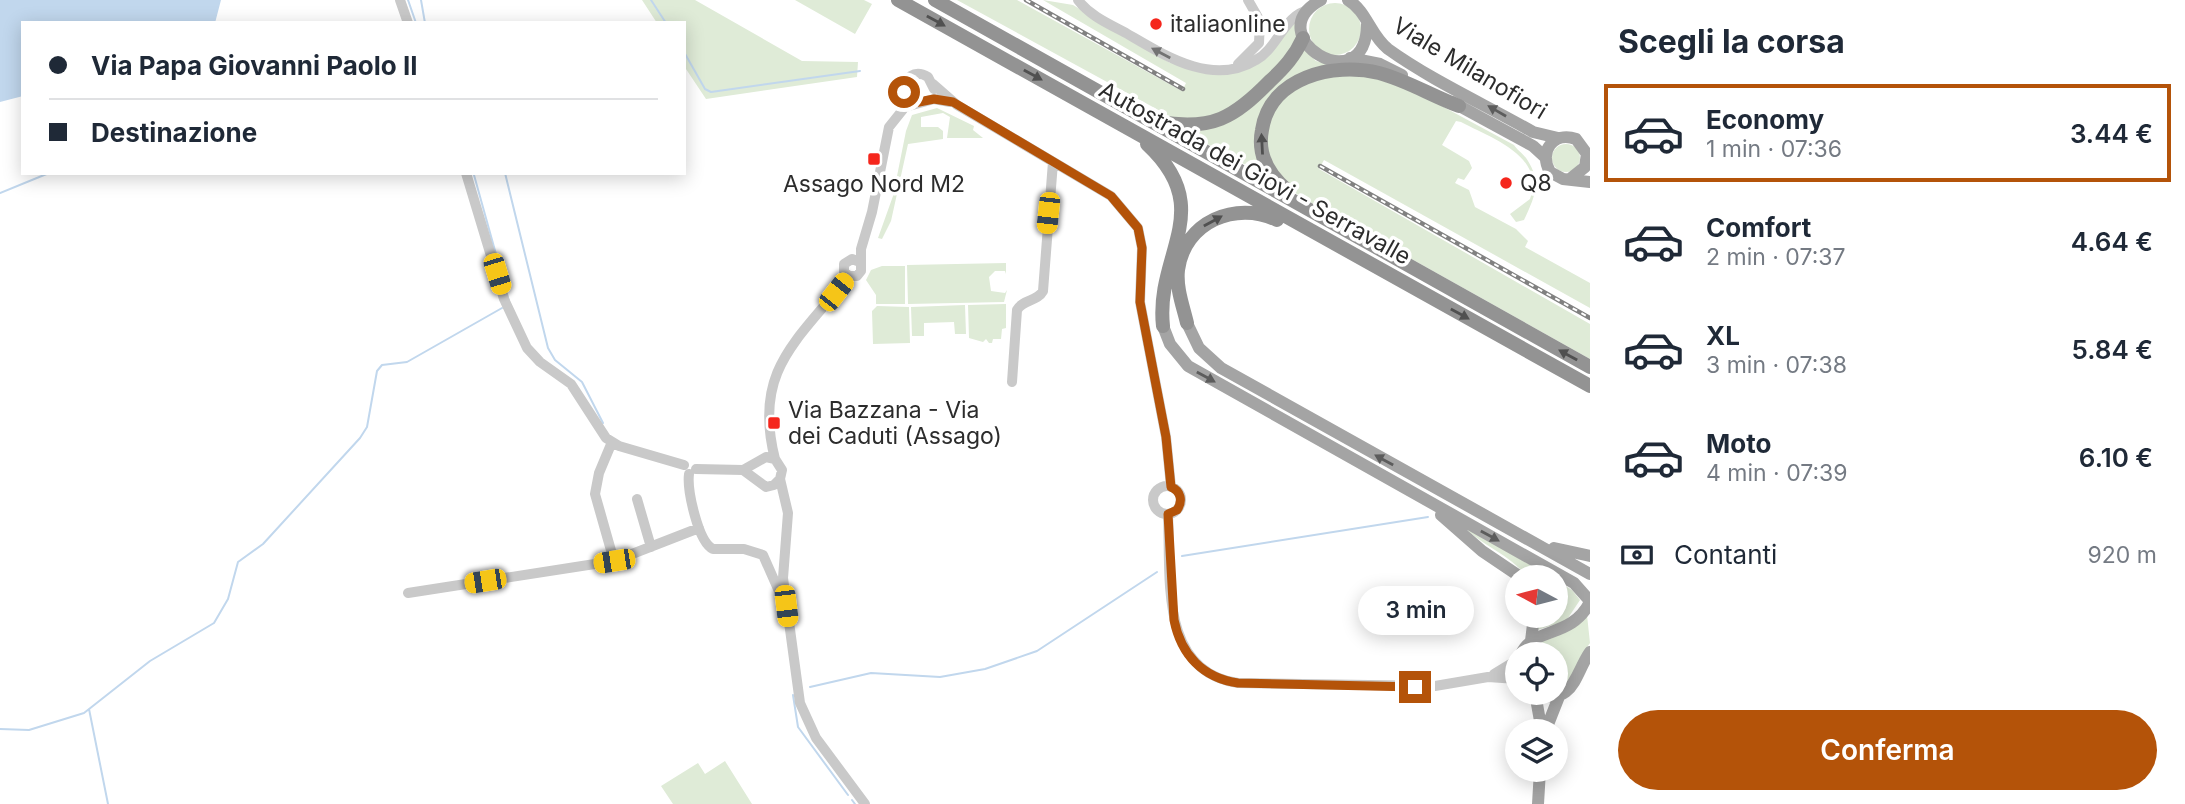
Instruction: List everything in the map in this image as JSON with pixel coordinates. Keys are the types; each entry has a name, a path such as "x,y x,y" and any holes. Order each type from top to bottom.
{"highway":[{"name":"Autostrada dei Giovi - Serravalle","path":"898,0 1590,387"},
{"name":"Autostrada dei Giovi - Serravalle","path":"935,0 1590,367"},
{"path":"1149,120 1194,126 1223,119 1240,109 1275,77 1296,53 1303,38"},
{"path":"1316,214 1277,181 1262,154 1261,137 1266,114 1285,89 1321,72 1365,71 1400,80 1422,93 1459,106"},
{"path":"1133,131 1161,159 1179,188 1182,218 1163,296 1163,326"},
{"path":"1187,323 1178,284 1182,254 1204,226 1234,212 1255,212 1273,218 1344,257 1422,292"}],"main road":[{"path":"1303,38 1303,24 1309,10 1321,0"},
{"name":"Viale Milanofiori","path":"1355,3 1380,42 1404,58 1533,132 1558,138"},
{"name":"Viale Milanofiori","path":"1350,58 1363,44 1367,24"},
{"name":"Viale Milanofiori","path":"1303,38 1312,52 1323,60 1340,61 1350,58 1380,64 1533,146 1545,157"},
{"path":"1570,179 1585,167 1589,156 1576,139 1558,138 1551,142 1545,157 1550,172 1563,179 1590,182"},
{"path":"1187,323 1201,351 1224,370 1590,574"},
{"path":"1163,326 1170,344 1188,366 1574,583 1590,602 1572,625 1531,641 1533,628"},
{"path":"1420,496 1482,551 1505,567"},
{"path":"1512,531 1532,536 1564,552 1590,556"},
{"path":"1568,688 1577,681 1590,652"},
{"path":"1538,804 1539,782"}],"street":[{"path":"400,0 407,21"},
{"path":"1078,0 1093,15 1171,58 1198,68 1226,69 1261,58 1300,12 1309,10"},
{"path":"1226,69 1248,57 1259,43 1261,28 1256,10 1248,0"},
{"path":"914,103 904,92 908,78 915,74 924,74 953,102 1111,196 1138,228 1142,248 1140,302 1166,437 1171,487"},
{"path":"928,100 933,93 933,85"},
{"path":"865,804 816,738 804,714 796,685 783,565 788,513 780,479 781,466 775,459 770,437 770,392 776,370 791,346 849,276 844,272 844,264 852,259 860,262 885,135 898,113 914,103 928,100 953,102"},
{"path":"1012,382 1017,310 1020,304 1038,297 1043,290 1053,162"},
{"path":"467,175 505,299 519,335 540,362 576,389 597,427 612,442 690,469 743,470 758,460 775,459"},
{"path":"753,478 758,460 770,437"},
{"path":"612,442 596,484 596,503 614,561"},
{"path":"690,469 688,487 707,547 722,550 744,549 762,555 786,606"},
{"path":"743,470 758,484 770,487 784,498"},
{"path":"770,487 780,479"},
{"path":"1171,487 1178,492 1181,501 1177,510 1168,514 1157,510 1153,498 1159,488 1171,487"},
{"path":"637,499 651,547"},
{"path":"1168,514 1177,634 1190,659 1214,677 1238,683 1425,687 1488,677 1505,678"},
{"path":"408,593 614,561 699,528"},
{"path":"1488,677 1505,667"}],"green space":[{"path":"642,0 695,0 802,61 858,62 857,77 706,99 686,69 686,21 656,21"},
{"path":"795,0 864,0 872,4 855,34"},
{"path":"957,0 1017,0 1182,91 1186,83 1043,0 1073,5 1170,63 1245,68 1302,14 1295,46 1245,101 1209,120 1173,118"},
{"path":"1335,3 1354,10 1361,29 1354,48 1335,55 1316,48 1309,29 1316,10"},
{"path":"1302,48 1316,61 1341,67 1267,105 1266,176 1189,134 1206,128"},
{"path":"1355,73 1401,84 1514,145 1528,161 1536,184 1524,220 1516,222 1510,214 1530,199 1533,184 1530,171 1523,160 1500,142 1456,121 1442,145 1469,161 1472,168 1464,180 1458,178 1455,183 1469,190 1475,207 1516,229 1528,241 1525,247 1590,283 1590,308 1324,160 1319,169 1590,324 1590,359 1301,197 1279,177 1267,153 1265,140 1271,113 1280,99 1305,83"},
{"path":"937,108 974,126 973,130 983,138 947,138 950,117 943,113 921,117 921,127 938,127 943,131 943,139 908,144 891,221 882,239 878,238 893,196 906,131 912,115"},
{"path":"1566,144 1576,148 1580,158 1576,168 1566,172 1556,168 1552,158 1556,148"},
{"path":"1006,263 1006,274 1005,271 995,271 989,277 991,291 1005,293 1007,290 1004,302 908,304 907,265"},
{"path":"882,266 905,266 905,304 876,304 876,295 866,280 871,270"},
{"path":"1006,304 1006,328 1002,329 1001,339 993,339 992,343 989,343 986,339 983,342 969,338 968,305"},
{"path":"965,305 966,334 955,334 954,322 924,323 924,336 912,336 911,307"},
{"path":"877,306 909,307 910,343 873,344 872,311"},
{"path":"1463,526 1530,565 1515,565"},
{"path":"1568,588 1580,600 1568,618"},
{"path":"1587,615 1590,643 1568,681 1568,642 1542,642 1580,623"},
{"path":"725,761 752,804 673,804 661,786 698,763 705,774"}],"water":[{"path":"0,0 221,0 216,21 21,21 21,97 0,102"}],"waterway":[{"path":"408,0 415,21"},
{"path":"421,0 425,21"},
{"path":"651,0 665,21"},
{"path":"686,56 705,89 711,92 860,71"},
{"path":"0,193 44,175"},
{"path":"474,175 509,301"},
{"path":"505,175 548,348 555,360 582,382 603,423"},
{"path":"0,729 29,730 84,713 150,661 214,623 228,599 238,562 263,544 360,438 367,427 377,371 382,365 407,362 502,308"},
{"path":"1182,556 1428,517"},
{"path":"810,687 871,673 940,677 985,669 1037,651 1157,572"},
{"path":"793,695 798,727 848,795"},
{"path":"89,709 108,804"},
{"path":"852,800 855,804"}],"railway":[{"path":"1026,0 1183,89"},
{"path":"1320,166 1590,318"}],"place":[{"name":"italiaonline","path":"1156,24"},
{"name":"Assago Nord M2","path":"874,159"},
{"name":"Q8","path":"1506,183"},
{"name":"Via Bazzana - Via dei Caduti (Assago)","path":"774,423"}],"route":[{"path":"904,92 914,103 934,99 953,102 1111,196 1125,209 1138,228 1142,248 1141,312 1166,437 1171,487 1178,492 1181,501 1177,510 1168,514 1174,620 1177,634 1190,659 1214,677 1238,683 1415,687"}]}
